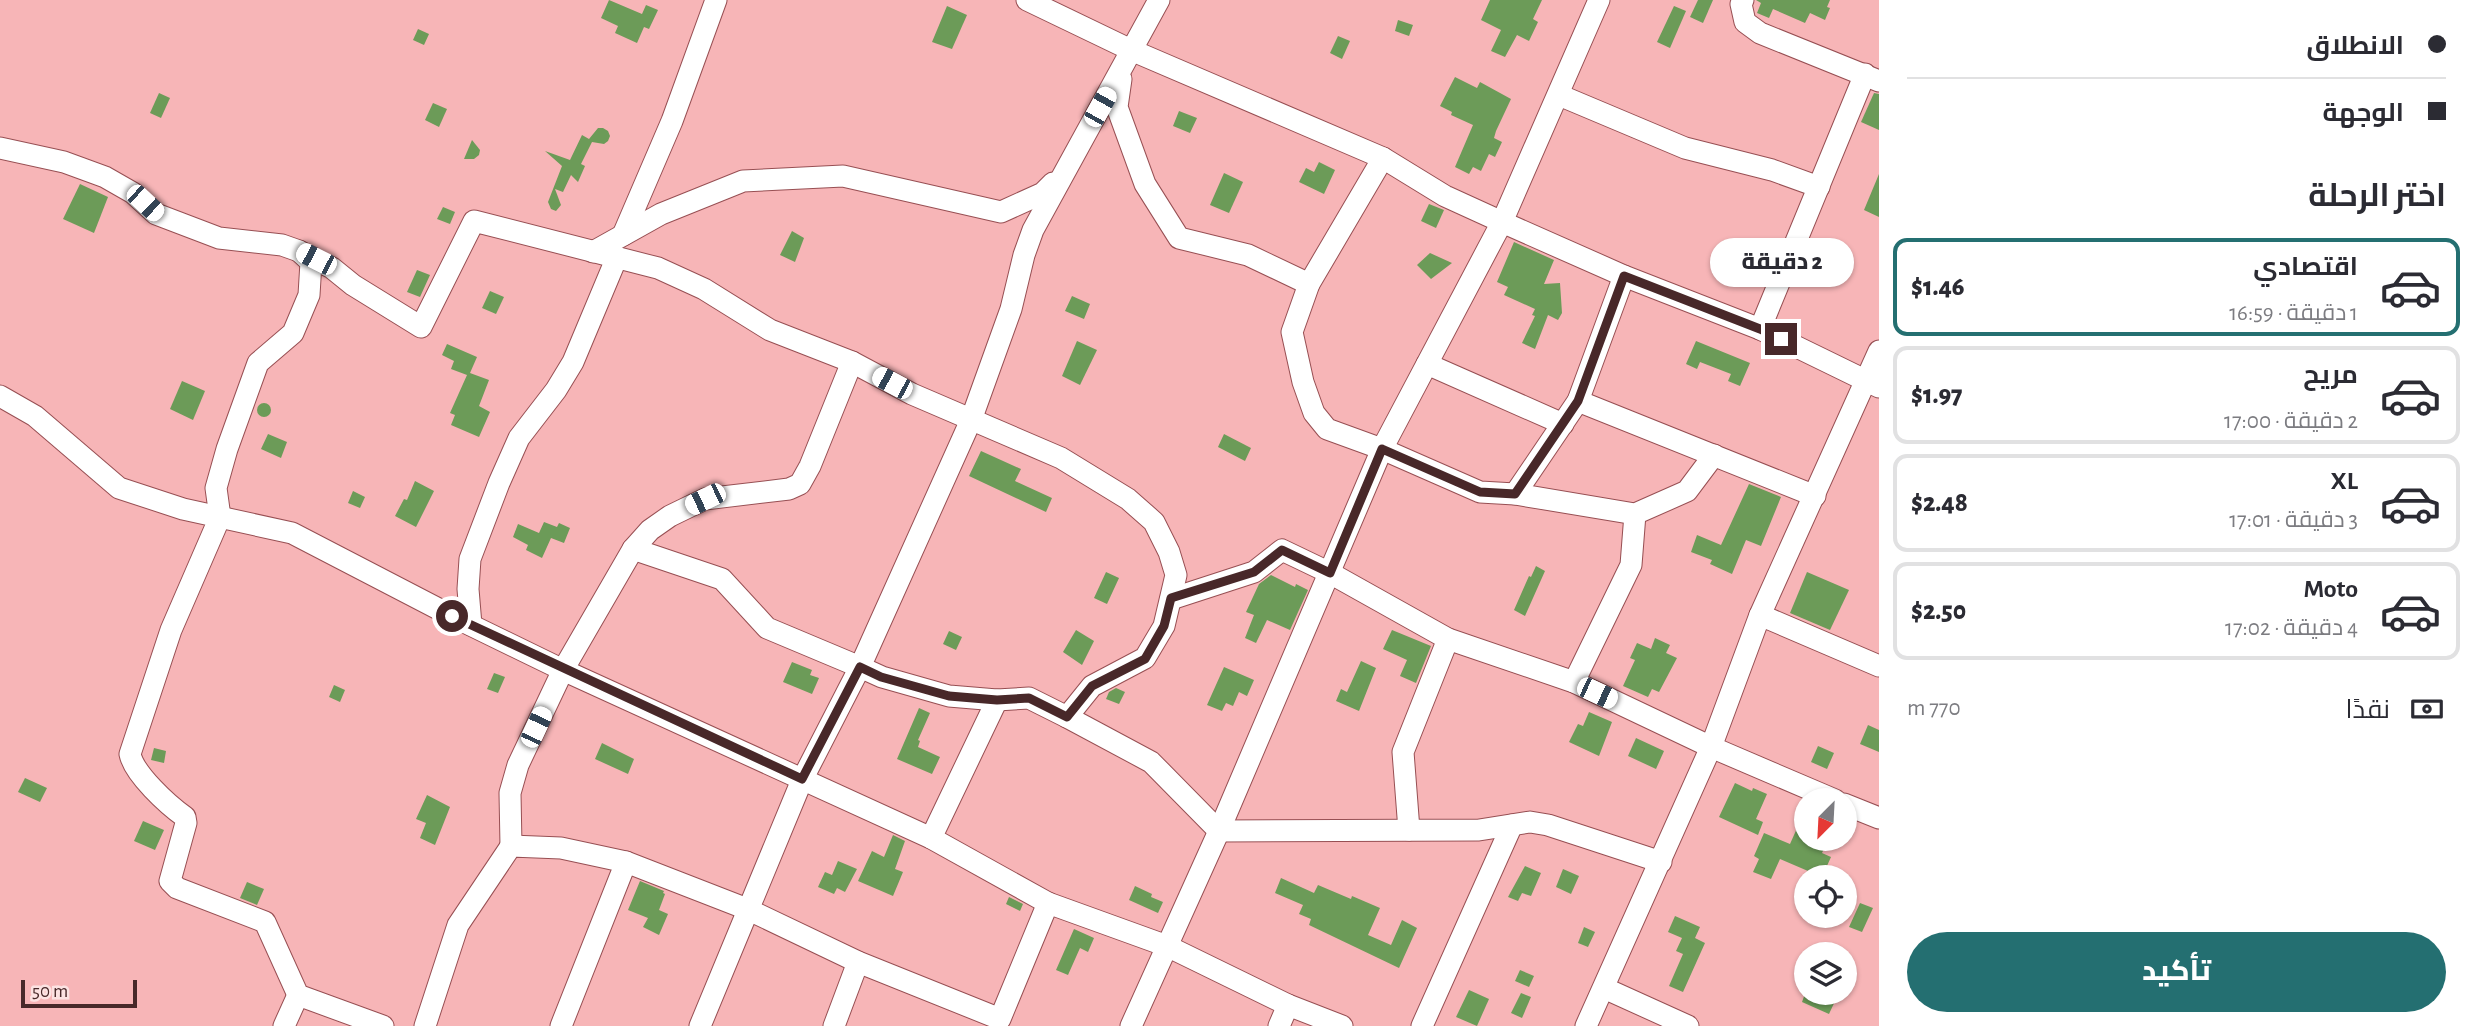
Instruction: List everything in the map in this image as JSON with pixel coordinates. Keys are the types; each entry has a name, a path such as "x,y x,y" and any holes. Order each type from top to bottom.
{"street":[{"path":"623,235 672,121 716,0"},
{"path":"1027,0 1127,57 1383,158 1445,196 1624,276 1760,329 1872,384"},
{"path":"700,1026 802,779 860,667 971,419 1010,309 1033,230 1159,0"},
{"path":"1131,1026 1219,831 1382,449 1502,222 1599,0"},
{"path":"1743,0 1741,4 1745,22 1760,33 1872,77 1819,187 1760,329"},
{"path":"1127,57 1117,107 1145,184 1179,238 1248,255 1308,284"},
{"path":"1559,95 1685,148 1772,170 1819,187"},
{"path":"0,148 64,162 105,177 133,192 156,214 219,238 282,245 299,251 332,268 353,285 421,327 474,221 658,268 704,289 770,330 852,362 912,394 1061,458 1128,499 1154,522 1169,552 1176,575 1164,626 1145,659 1092,686 1067,717"},
{"path":"1383,158 1308,284 1292,332 1303,382 1314,413 1327,429 1382,449 1480,492 1515,494 1635,514 1687,491 1714,455"},
{"path":"593,252 661,215 743,181 843,176 1001,212 1043,193 1065,172"},
{"path":"299,251 312,262 309,295 293,333 258,363 216,488 220,517 171,629 130,754 132,763 145,780 185,817 186,823 170,881 177,888 265,922 298,995 383,1026"},
{"path":"471,625 468,581 470,559 499,483 519,438 556,390 573,362 617,257"},
{"path":"1515,494 1578,401 1624,276"},
{"path":"1586,1026 1710,747 1760,615 1815,496 1872,384 1879,351"},
{"path":"425,1026 458,925 511,846 510,793 515,774 563,670 632,549 650,530 670,516 705,499 789,489 800,484 810,466 852,362"},
{"path":"1427,364 1563,424"},
{"path":"0,396 35,416 119,488 183,509 292,533 563,670 931,838 1048,903 1167,947 1288,1005 1342,1026"},
{"path":"1578,401 1815,496"},
{"path":"1574,682 1631,565 1635,514"},
{"path":"632,549 722,579 767,628 881,677 949,696 997,700 1029,698 1151,762 1219,831 1479,830 1530,822 1548,825 1661,862"},
{"path":"1171,598 1254,572 1282,550 1330,573 1448,639 1574,682 1710,747 1807,788"},
{"path":"1760,615 1879,666"},
{"path":"1409,830 1403,752 1448,639"},
{"path":"931,838 997,700"},
{"path":"1857,809 1879,818"},
{"path":"1422,1026 1511,825"},
{"path":"511,846 561,848 626,862 747,909 858,962 999,1023 1048,903"},
{"path":"561,1026 626,862"},
{"path":"834,1026 858,962"},
{"path":"1604,988 1688,1026"},
{"path":"284,1026 298,995"},
{"path":"1279,1026 1288,1005"}],"building":[{"path":"609,0 642,14 646,5 658,10 649,29 644,27 637,43 615,33 618,26 601,18"},
{"path":"1490,0 1542,0 1533,19 1538,22 1529,41 1517,35 1505,57 1491,51 1501,30 1481,20"},
{"path":"1698,0 1713,0 1703,23 1690,17"},
{"path":"1756,0 1830,0 1827,7 1830,8 1825,20 1810,13 1805,23 1773,9 1769,18 1757,13 1761,3"},
{"path":"947,6 967,15 952,49 932,42"},
{"path":"1674,6 1686,11 1670,48 1657,42"},
{"path":"1398,20 1413,25 1409,36 1395,31"},
{"path":"418,29 429,34 424,45 413,40"},
{"path":"1338,36 1350,41 1342,59 1330,53"},
{"path":"1455,77 1477,88 1480,82 1511,99 1494,138 1502,142 1495,157 1489,154 1481,171 1473,167 1469,174 1455,167 1473,125 1451,115 1452,112 1440,106"},
{"path":"159,93 170,98 161,118 150,113"},
{"path":"1874,93 1879,94 1879,130 1861,122"},
{"path":"433,103 447,109 439,127 425,120"},
{"path":"1179,111 1197,118 1190,133 1173,126"},
{"path":"598,128 608,131 608,141 604,144 592,142 581,164 585,166 578,182 571,175 563,192 555,189 561,205 556,211 551,209 548,202 562,166 545,151 570,160 582,135 589,139"},
{"path":"472,140 480,150 479,155 474,159 464,159"},
{"path":"1319,162 1335,170 1324,194 1299,182 1306,168 1314,172"},
{"path":"1224,173 1243,182 1229,213 1210,205"},
{"path":"1879,174 1879,217 1864,210"},
{"path":"80,184 108,197 94,233 63,219"},
{"path":"1429,204 1444,210 1436,228 1421,221"},
{"path":"443,207 455,212 450,224 437,219"},
{"path":"792,231 804,238 795,262 780,255"},
{"path":"1724,240 1735,245 1727,263 1716,258"},
{"path":"1514,242 1554,260 1544,284 1560,283 1562,313 1558,320 1548,315 1535,349 1522,343 1535,316 1532,315 1535,309 1504,295 1508,287 1497,282"},
{"path":"1430,253 1452,263 1431,279 1417,265"},
{"path":"417,270 430,275 420,297 407,292"},
{"path":"490,291 504,297 496,314 482,308"},
{"path":"1072,296 1090,304 1084,319 1065,311"},
{"path":"1077,341 1097,350 1080,385 1062,376"},
{"path":"1696,341 1750,363 1740,386 1728,381 1731,374 1700,362 1697,369 1686,364"},
{"path":"447,344 477,357 470,373 489,380 479,406 490,412 479,437 451,425 455,415 450,413 467,375 451,369 454,361 442,355"},
{"path":"182,381 205,391 193,420 170,409"},
{"path":"264,403 269,405 269,415 264,417 259,415 257,410 259,405"},
{"path":"268,434 287,442 281,458 261,449"},
{"path":"1224,434 1251,448 1245,461 1218,447"},
{"path":"981,451 1021,469 1015,481 1052,498 1046,512 969,476"},
{"path":"415,481 434,491 416,527 395,516 404,499 407,500"},
{"path":"1749,484 1781,497 1761,546 1746,540 1732,574 1710,564 1712,560 1691,552 1697,535 1721,545"},
{"path":"353,491 365,497 360,508 348,503"},
{"path":"544,522 557,527 559,523 570,528 564,543 551,538 542,558 526,550 528,545 513,537 518,524 539,533"},
{"path":"1536,566 1545,571 1525,616 1514,610"},
{"path":"1106,572 1119,578 1107,604 1094,598"},
{"path":"1807,572 1849,590 1830,630 1790,613"},
{"path":"1271,575 1295,587 1296,584 1308,590 1290,630 1267,620 1256,643 1245,638 1254,615 1246,612 1259,584"},
{"path":"1076,630 1094,641 1082,665 1063,652"},
{"path":"1392,630 1431,646 1416,683 1400,676 1407,660 1383,649"},
{"path":"949,631 962,637 956,650 943,644"},
{"path":"1655,638 1670,645 1666,653 1677,658 1659,692 1652,689 1648,697 1623,686 1635,660 1630,658 1637,643 1651,649"},
{"path":"1361,661 1376,668 1359,711 1336,701 1341,689 1347,692"},
{"path":"792,662 812,670 810,675 819,678 812,694 783,682"},
{"path":"1224,667 1254,680 1247,696 1239,692 1233,706 1226,703 1222,711 1207,705"},
{"path":"494,673 505,677 498,693 487,689"},
{"path":"334,685 345,690 340,702 329,697"},
{"path":"1116,688 1125,692 1119,704 1106,699 1109,692"},
{"path":"919,708 930,713 918,740 918,747 940,757 932,774 897,759"},
{"path":"1589,712 1612,722 1599,756 1569,742 1578,724 1583,726"},
{"path":"1868,725 1879,730 1879,752 1860,744"},
{"path":"1636,738 1664,751 1656,769 1628,756"},
{"path":"602,743 634,759 628,774 595,759"},
{"path":"1818,746 1834,753 1827,769 1811,762"},
{"path":"154,748 166,751 164,763 151,760"},
{"path":"25,778 47,788 40,802 18,792"},
{"path":"1735,783 1767,794 1756,819 1763,822 1758,835 1719,817"},
{"path":"427,795 450,807 435,845 420,838 426,823 416,819"},
{"path":"143,821 164,830 155,850 134,841"},
{"path":"1764,833 1790,844 1794,835 1794,851 1823,851 1822,853 1831,857 1827,865 1794,865 1780,859 1771,879 1753,872 1759,859 1754,856"},
{"path":"893,835 905,841 895,869 903,872 893,896 858,881 872,851 884,857"},
{"path":"838,861 857,869 845,892 837,888 834,894 818,887 825,872 832,875"},
{"path":"1525,866 1541,873 1531,896 1522,893 1518,901 1508,897"},
{"path":"1563,869 1579,876 1571,894 1556,887"},
{"path":"1281,878 1314,893 1318,885 1380,908 1368,935 1391,945 1402,920 1417,928 1399,968 1309,925 1311,919 1299,914 1303,905 1275,893"},
{"path":"640,881 664,891 659,910 668,914 659,935 643,927 648,918 628,910"},
{"path":"247,882 264,889 257,905 240,898"},
{"path":"1135,886 1163,902 1158,913 1129,900"},
{"path":"1009,897 1023,904 1020,911 1006,904"},
{"path":"1860,903 1873,908 1862,932 1852,928 1857,928 1857,910"},
{"path":"1675,916 1700,927 1695,938 1705,943 1683,992 1669,986 1683,954 1676,951 1682,938 1668,932"},
{"path":"1584,927 1595,932 1588,947 1578,943"},
{"path":"1074,929 1094,938 1088,952 1080,948 1068,975 1056,970"},
{"path":"1520,970 1534,976 1529,987 1515,981"},
{"path":"1469,990 1489,999 1477,1026 1456,1017"},
{"path":"1521,993 1531,997 1522,1018 1511,1013"},
{"path":"1809,1005 1833,1005 1829,1014"}],"route":[{"path":"452,616 802,779 860,667 881,677 949,696 997,700 1029,698 1067,717 1092,686 1145,659 1164,626 1171,598 1254,572 1282,550 1330,573 1382,449 1480,492 1515,494 1578,401 1624,276 1781,339"}]}
